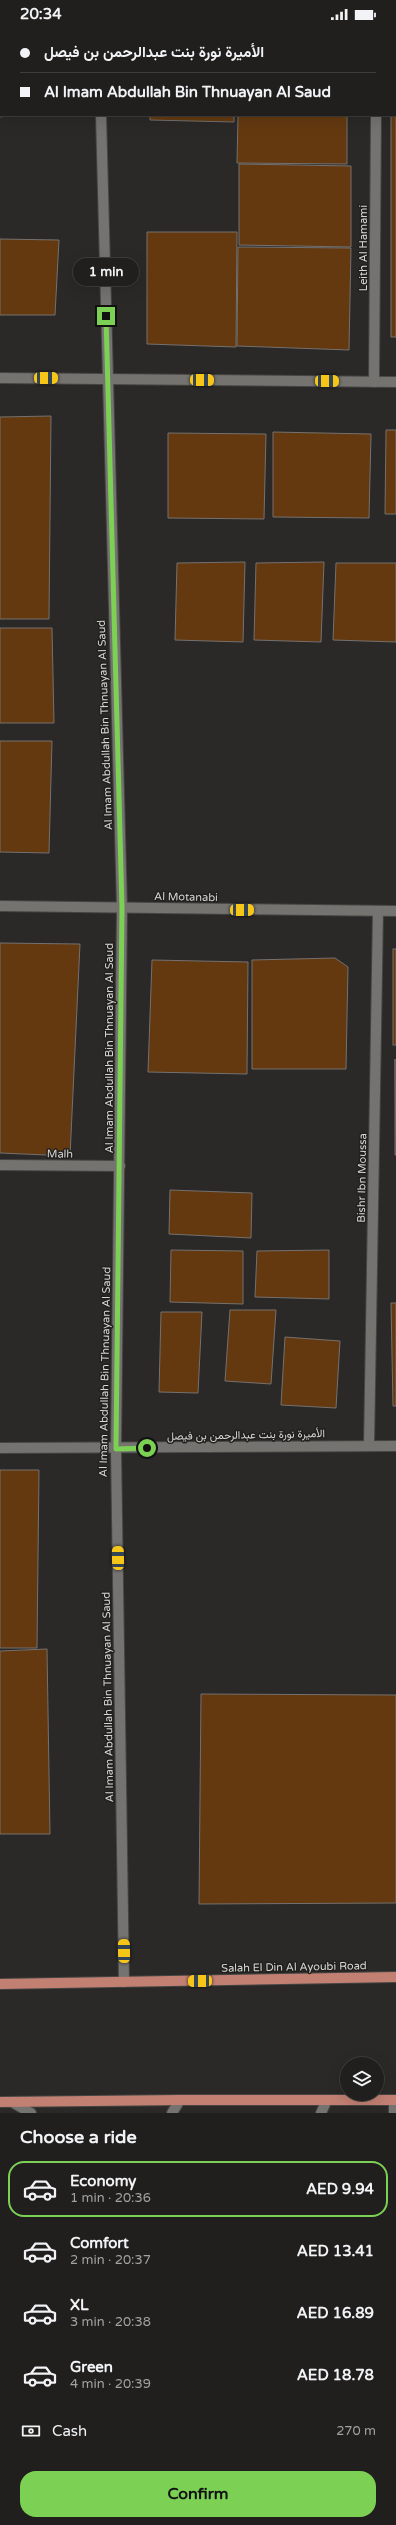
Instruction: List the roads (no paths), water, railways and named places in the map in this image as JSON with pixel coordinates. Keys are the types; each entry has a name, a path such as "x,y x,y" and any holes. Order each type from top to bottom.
{"main road":[{"name":"Salah El Din Al Ayoubi Road","path":"0,1984 396,1978"},
{"path":"0,2102 180,2100 326,2102 395,2100"}],"street":[{"name":"Al Imam Abdullah Bin Thnuayan Al Saud","path":"101,116 122,908 116,1449 124,1982"},
{"name":"Leith Al Hamami","path":"374,382 376,116"},
{"path":"0,378 396,382"},
{"name":"Al Motanabi","path":"0,906 396,911"},
{"name":"Bishr Ibn Moussa","path":"369,1446 378,911"},
{"name":"Malh","path":"0,1165 120,1166"},
{"name":"الأميرة نورة بنت عبدالرحمن بن فيصل","path":"0,1448 116,1449 396,1446"},
{"path":"172,2113 180,2100"},
{"path":"180,2100 183,2113"},
{"path":"394,2113 395,2100"},
{"path":"12,2102 31,2113"},
{"path":"321,2113 326,2102"}]}
